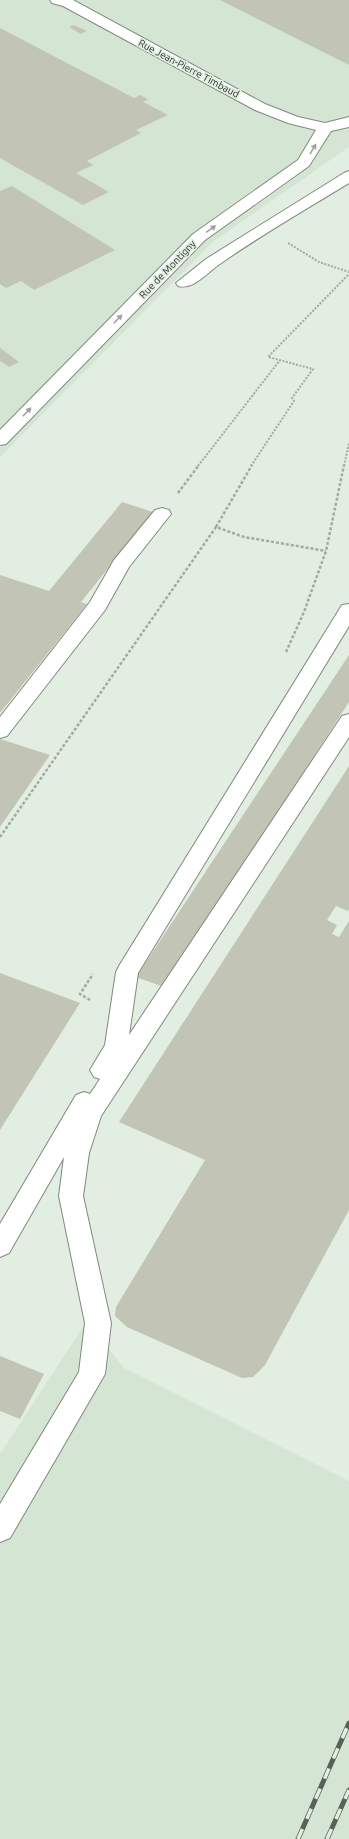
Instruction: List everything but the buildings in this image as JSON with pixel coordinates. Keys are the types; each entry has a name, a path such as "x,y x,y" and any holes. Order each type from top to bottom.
{"street":[{"name":"Rue Jean-Pierre Timbaud","path":"57,0 68,3 260,107 293,120 325,128"},
{"path":"325,128 349,122"},
{"name":"Rue de Montigny","path":"0,440 199,237 304,163 325,128"},
{"path":"184,283 212,262 349,176"},
{"path":"0,731 98,605 121,564 162,514"},
{"path":"0,1246 116,1046 127,972 349,610"},
{"path":"0,1529 92,1374 98,1323 71,1196 77,1154 90,1113 349,721"}],"path":[{"path":"0,837 216,527 294,401 292,398 313,369 268,357 349,273 319,262 265,229"},
{"path":"162,514 280,360"},
{"path":"285,655 304,612 326,551 349,443"},
{"path":"216,527 244,537 326,551"},
{"path":"97,968 80,994 121,1016"}],"shaded area":[{"path":"0,0 349,0 349,147 214,241 0,457"},
{"path":"87,1321 124,1368 349,1481 349,1839 0,1839 0,1454"}],"railway":[{"path":"298,1839 349,1723"},
{"path":"327,1839 349,1790"}]}
